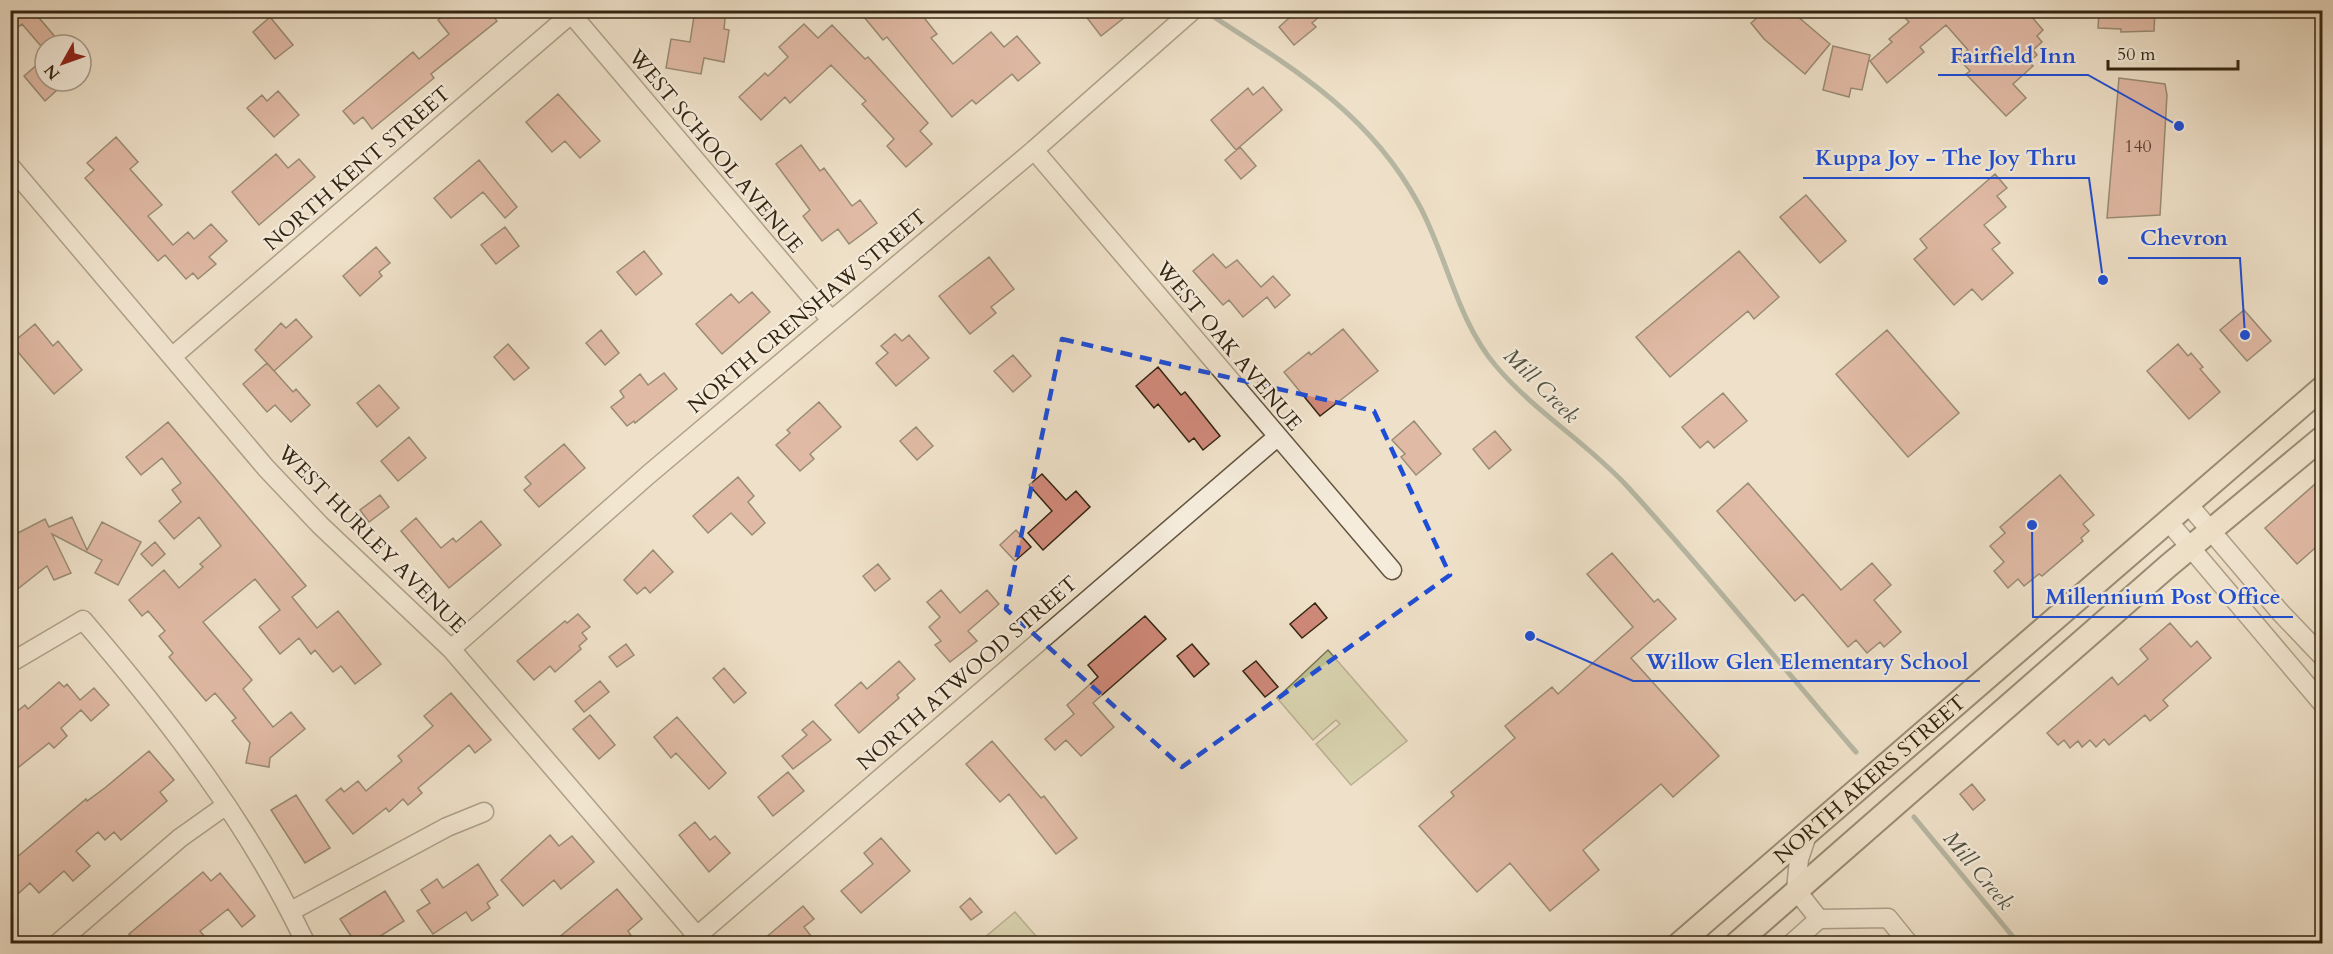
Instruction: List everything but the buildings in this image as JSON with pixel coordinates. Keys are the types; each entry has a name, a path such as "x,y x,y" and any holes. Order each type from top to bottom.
{"main road":[{"name":"NORTH AKERS STREET","path":"1679,944 2322,388"},
{"name":"NORTH AKERS STREET","path":"1736,944 2191,547 2322,438"}],"street":[{"name":"WEST SCHOOL AVENUE","path":"569,12 831,320"},
{"name":"NORTH KENT STREET","path":"173,356 569,12"},
{"name":"NORTH CRENSHAW STREET","path":"451,649 639,483 1034,150 1191,13"},
{"name":"WEST OAK AVENUE","path":"1034,150 1276,437 1392,570"},
{"name":"WEST HURLEY AVENUE","path":"10,166 266,468 320,525 451,649 696,941"},
{"name":"NORTH ATWOOD STREET","path":"696,941 1276,437"},
{"path":"2188,504 2280,612 2322,656"},
{"path":"2168,520 2322,703"},
{"path":"10,663 83,620 165,717 261,860 291,911 306,944"},
{"path":"57,944 180,838 225,806"},
{"path":"291,911 447,827 484,812"},
{"path":"1808,831 1799,860 1796,890 1819,919"},
{"path":"1791,944 1819,919 1888,918 1909,944"}],"highlighted area":[{"path":"1062,339 1374,411 1450,575 1182,767 1006,609"}],"green space":[{"path":"1328,650 1407,741 1351,785 1316,744 1340,724 1336,720 1313,740 1277,698"},
{"path":"1015,912 1042,943 978,943"}],"waterway":[{"name":"Mill Creek","path":"1203,10 1265,50 1324,93 1375,142 1398,171 1418,203 1471,328 1482,348 1496,366 1527,398 1626,485 1856,752"},
{"name":"Mill Creek","path":"1914,817 2019,944"}],"place":[{"name":"Fairfield Inn","path":"2179,126"},
{"name":"Kuppa Joy - The Joy Thru","path":"2103,280"},
{"name":"Chevron","path":"2245,335"},
{"name":"Millennium Post Office","path":"2032,525"},
{"name":"Willow Glen Elementary School","path":"1530,636"}]}
